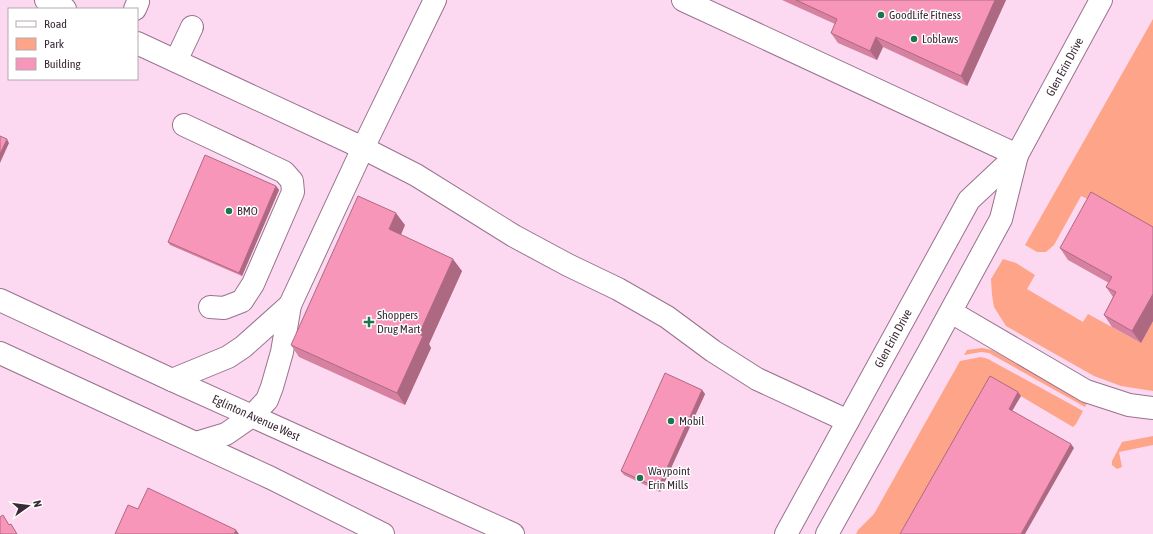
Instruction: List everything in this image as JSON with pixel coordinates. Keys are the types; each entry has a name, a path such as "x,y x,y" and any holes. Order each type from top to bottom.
{"street":[{"path":"46,0 63,8"},
{"path":"196,443 226,434 252,416 267,400 282,352 290,304 363,148 435,0"},
{"path":"683,0 1017,155"},
{"name":"Glen Erin Drive","path":"827,534 951,312 1001,219 1017,155 1101,0"},
{"path":"176,61 192,27"},
{"path":"138,43 363,148 416,175 514,236 639,301 667,318 713,351 757,379 848,421"},
{"path":"184,125 284,172 292,181 293,192 252,284 242,301 224,308 210,307"},
{"name":"Glen Erin Drive","path":"786,534 969,200 1017,155"},
{"name":"Eglinton Avenue West","path":"0,300 172,380 513,534"},
{"path":"172,380 228,357 243,347 290,304"},
{"path":"951,312 1086,391 1129,405 1153,408"},
{"path":"0,353 271,478 383,534"}],"green space":[{"path":"1153,19 1153,234 1099,204 1081,196 1054,245 1046,252 1037,252 1025,245"},
{"path":"1003,259 1016,263 1035,275 1027,289 1083,322 1088,314 1141,343 1153,321 1153,391 1121,386 1094,376 1006,326 994,307 991,279"},
{"path":"982,348 992,350 1087,403 1085,407 989,353 981,352 964,355 967,350"},
{"path":"981,357 988,359 1083,411 1076,424 1073,427 992,379 905,534 856,534 874,514 960,361"},
{"path":"1153,436 1153,445 1119,452 1122,467 1117,469 1112,465 1112,461 1122,442"}],"building":[{"name":"Loblaws","path":"796,0 995,0 961,76 876,37 870,51 831,33 837,19"},
{"path":"0,136 7,139 0,154"},
{"path":"205,155 276,186 239,273 168,242"},
{"path":"1091,192 1153,227 1153,294 1132,331 1104,315 1116,292 1106,287 1112,277 1060,248"},
{"path":"358,196 396,213 389,229 453,259 419,334 423,336 397,393 291,345"},
{"path":"665,373 702,390 658,488 621,471"},
{"path":"990,376 1018,392 1009,409 1071,444 1021,534 900,534"},
{"path":"148,488 236,530 234,534 115,534 128,505 138,509"},
{"path":"3,515 17,534 0,534 0,517"}],"place":[{"name":"GoodLife Fitness","path":"881,15"},
{"name":"Loblaws","path":"914,39"},
{"name":"BMO","path":"229,211"},
{"name":"Shoppers Drug Mart","path":"369,322"},
{"name":"Mobil","path":"671,421"},
{"name":"Waypoint Erin Mills","path":"640,478"}]}
